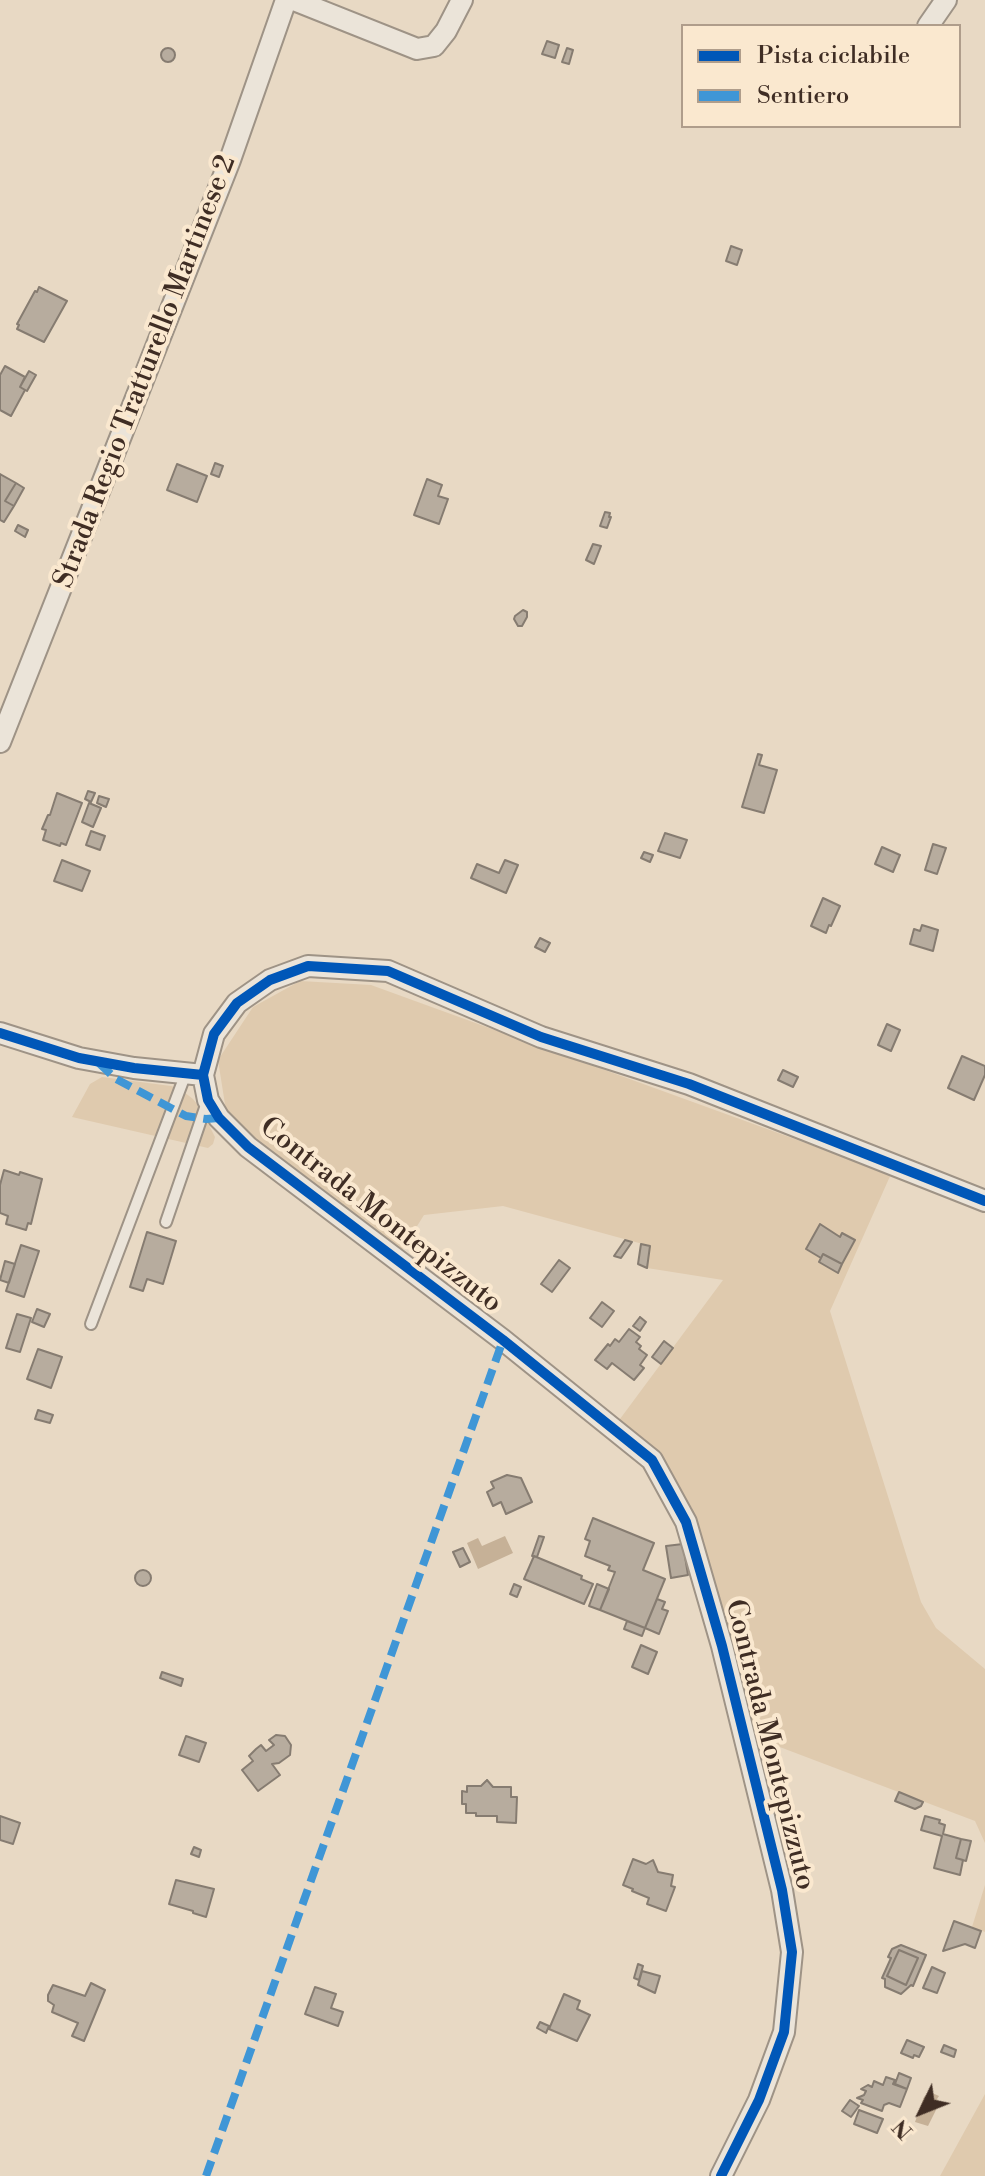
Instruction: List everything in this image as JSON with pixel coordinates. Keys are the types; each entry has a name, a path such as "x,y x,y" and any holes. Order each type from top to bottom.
{"street":[{"name":"Strada Regio Tratturello Martinese 2","path":"0,742 230,160 286,0"},
{"path":"294,0 417,49 434,46 446,31 462,0"},
{"path":"929,24 946,0"},
{"name":"Contrada Montepizzuto","path":"721,2176 759,2100 784,2032 792,1952 782,1890 722,1646 686,1522 652,1460 503,1340 248,1147 219,1118 194,1074 214,1034 237,1003 270,980 308,966 388,971 541,1037 689,1084 985,1201"},
{"path":"0,1033 79,1058 194,1074"}],"lane":[{"path":"91,1324 194,1074"},
{"path":"166,1222 208,1100"}],"shaded area":[{"path":"300,981 371,985 891,1174 830,1311 921,1602 936,1628 985,1669 985,1843 975,1821 756,1738 692,1508 617,1423 723,1280 647,1268 650,1246 503,1206 424,1215 399,1255 227,1117 218,1060 253,1007"},
{"path":"102,1077 180,1089 201,1109 215,1137 213,1144 208,1148 72,1117 90,1084"},
{"path":"505,1536 513,1553 478,1569 467,1543 478,1538 482,1546"},
{"path":"985,1885 985,1932 972,1927"},
{"path":"930,2092 939,2096 937,2099 940,2102 928,2126 915,2122 924,2097"},
{"path":"985,2094 985,2176 940,2176"}],"building":[{"path":"547,41 559,45 555,58 542,54"},
{"path":"168,48 175,55 168,62 161,55"},
{"path":"567,48 573,50 569,64 562,62"},
{"path":"731,246 742,250 737,265 726,261"},
{"path":"39,287 67,301 44,342 17,329"},
{"path":"5,366 25,377 20,387 25,390 11,416 0,410 0,375"},
{"path":"29,371 36,375 27,391 20,387"},
{"path":"215,463 223,466 219,477 211,474"},
{"path":"177,464 207,476 197,502 167,490"},
{"path":"0,474 16,483 5,501 14,506 4,522 0,520"},
{"path":"427,479 442,485 438,496 448,499 439,524 414,515"},
{"path":"16,483 24,488 14,506 5,501"},
{"path":"605,512 610,513 611,517 607,528 600,526"},
{"path":"18,525 28,530 25,537 15,531"},
{"path":"593,544 601,546 594,564 586,560"},
{"path":"523,610 527,612 527,617 522,626 518,626 514,619"},
{"path":"758,754 762,755 759,765 777,770 764,813 742,807"},
{"path":"88,791 95,793 91,802 85,799"},
{"path":"57,793 82,803 66,845 61,843 60,846 43,840 46,830 42,829"},
{"path":"99,796 109,799 106,807 97,803"},
{"path":"89,803 101,808 93,827 82,822"},
{"path":"91,831 105,836 100,850 86,845"},
{"path":"665,833 687,840 680,858 658,851"},
{"path":"933,844 946,848 937,874 925,870"},
{"path":"882,847 900,855 893,872 875,864"},
{"path":"644,852 653,855 650,862 641,858"},
{"path":"62,860 90,871 82,891 54,881"},
{"path":"505,860 518,865 506,893 471,878 477,864 499,873"},
{"path":"823,898 840,906 826,933 811,926"},
{"path":"922,925 938,930 933,951 910,944 914,929 920,931"},
{"path":"540,938 550,943 545,952 535,947"},
{"path":"887,1024 900,1030 891,1051 878,1045"},
{"path":"962,1056 985,1066 985,1075 974,1100 948,1088"},
{"path":"783,1070 798,1077 793,1087 778,1080"},
{"path":"4,1170 42,1179 31,1224 28,1223 26,1230 6,1224 8,1216 0,1213 0,1185"},
{"path":"820,1224 840,1237 842,1233 855,1240 842,1264 823,1254 821,1258 806,1249"},
{"path":"147,1232 176,1241 163,1284 147,1279 143,1291 130,1287"},
{"path":"625,1240 632,1242 621,1258 614,1256"},
{"path":"641,1244 650,1246 647,1268 638,1264"},
{"path":"21,1245 39,1251 24,1297 6,1291"},
{"path":"823,1254 842,1264 838,1273 819,1262"},
{"path":"559,1260 570,1268 552,1292 541,1284"},
{"path":"5,1261 15,1264 9,1283 0,1280"},
{"path":"602,1302 614,1311 602,1327 590,1318"},
{"path":"37,1309 50,1314 44,1327 32,1322"},
{"path":"17,1314 31,1318 20,1352 6,1348"},
{"path":"640,1317 646,1322 640,1331 633,1326"},
{"path":"629,1329 640,1337 636,1342 647,1355 640,1365 644,1368 634,1380 612,1363 607,1369 595,1360 608,1344 610,1346 615,1339 619,1342"},
{"path":"664,1341 673,1348 661,1364 652,1357"},
{"path":"38,1349 62,1357 51,1388 27,1379"},
{"path":"38,1410 53,1415 50,1423 35,1419"},
{"path":"507,1475 521,1478 532,1502 506,1514 501,1502 493,1506 487,1492 494,1488 491,1482"},
{"path":"593,1518 654,1543 643,1570 665,1579 645,1628 600,1610 615,1572 608,1570 610,1566 585,1556 590,1541 585,1539"},
{"path":"539,1536 544,1537 537,1557 532,1556"},
{"path":"683,1544 688,1575 671,1578 666,1546"},
{"path":"463,1548 470,1562 460,1567 453,1552"},
{"path":"534,1556 582,1576 581,1579 593,1584 584,1604 524,1579"},
{"path":"143,1570 149,1572 149,1584 143,1586 137,1584 135,1578 137,1572"},
{"path":"514,1584 521,1587 517,1597 510,1594"},
{"path":"597,1584 609,1589 600,1610 589,1606"},
{"path":"657,1599 665,1602 662,1609 668,1611 659,1634 645,1628"},
{"path":"627,1621 645,1628 642,1636 624,1629"},
{"path":"641,1645 657,1652 648,1674 632,1667"},
{"path":"162,1672 183,1679 181,1686 160,1678"},
{"path":"276,1735 285,1736 291,1745 290,1755 272,1764 280,1775 258,1791 242,1770 253,1761 249,1756 261,1745 266,1751 274,1745 269,1740"},
{"path":"186,1736 206,1743 199,1762 179,1755"},
{"path":"487,1780 493,1787 511,1787 511,1797 517,1797 516,1823 497,1822 497,1816 466,1813 462,1791 467,1792 467,1786 481,1786"},
{"path":"899,1792 923,1802 921,1806 915,1809 895,1801"},
{"path":"0,1816 20,1823 13,1844 0,1840"},
{"path":"925,1816 940,1820 939,1823 945,1825 943,1834 961,1839 956,1858 963,1860 960,1875 934,1868 942,1836 921,1830"},
{"path":"961,1839 971,1841 966,1861 956,1858"},
{"path":"194,1847 201,1850 199,1857 191,1854"},
{"path":"633,1859 646,1864 653,1860 658,1872 673,1875 671,1886 675,1887 666,1911 647,1904 649,1898 623,1885"},
{"path":"176,1880 214,1889 206,1917 169,1904"},
{"path":"954,1921 981,1931 975,1948 965,1944 943,1951"},
{"path":"901,1945 926,1955 913,1986 901,1994 885,1987 885,1979 882,1978 892,1949","holes":["899,1950 918,1958 906,1985 887,1976"]},
{"path":"899,1950 918,1958 906,1985 887,1976"},
{"path":"638,1964 643,1966 639,1980 634,1978"},
{"path":"932,1967 945,1973 937,1993 923,1988"},
{"path":"642,1971 660,1976 655,1993 638,1985"},
{"path":"91,1983 105,1990 84,2041 72,2036 78,2023 52,2012 54,2005 48,2001 48,1995 53,1985 85,1996"},
{"path":"315,1987 336,1994 331,2008 343,2012 338,2026 305,2014"},
{"path":"564,1994 580,2001 577,2009 590,2015 577,2041 549,2029"},
{"path":"540,2022 549,2026 546,2033 537,2028"},
{"path":"907,2040 924,2047 919,2057 901,2053"},
{"path":"944,2045 956,2050 954,2057 941,2052"},
{"path":"899,2073 911,2078 907,2089 895,2084"},
{"path":"886,2077 895,2080 893,2084 907,2089 900,2107 889,2103 884,2105 882,2111 861,2103 863,2100 857,2098 866,2091 861,2089 868,2085 872,2087 874,2081 883,2085"},
{"path":"850,2100 859,2106 851,2117 842,2111"},
{"path":"859,2110 883,2119 877,2133 854,2124"}],"marked path":[{"path":"99,1063 116,1079 186,1116 219,1118"},
{"path":"206,2176 503,1340"}],"cycle path":[{"path":"721,2176 759,2100 784,2032 792,1952 782,1890 722,1646 686,1522 652,1460 503,1340 248,1147 219,1118 208,1100 203,1075 214,1034 237,1003 270,980 308,966 388,971 541,1037 689,1084 985,1201"},
{"path":"0,1033 79,1058 134,1068 203,1075"}]}
